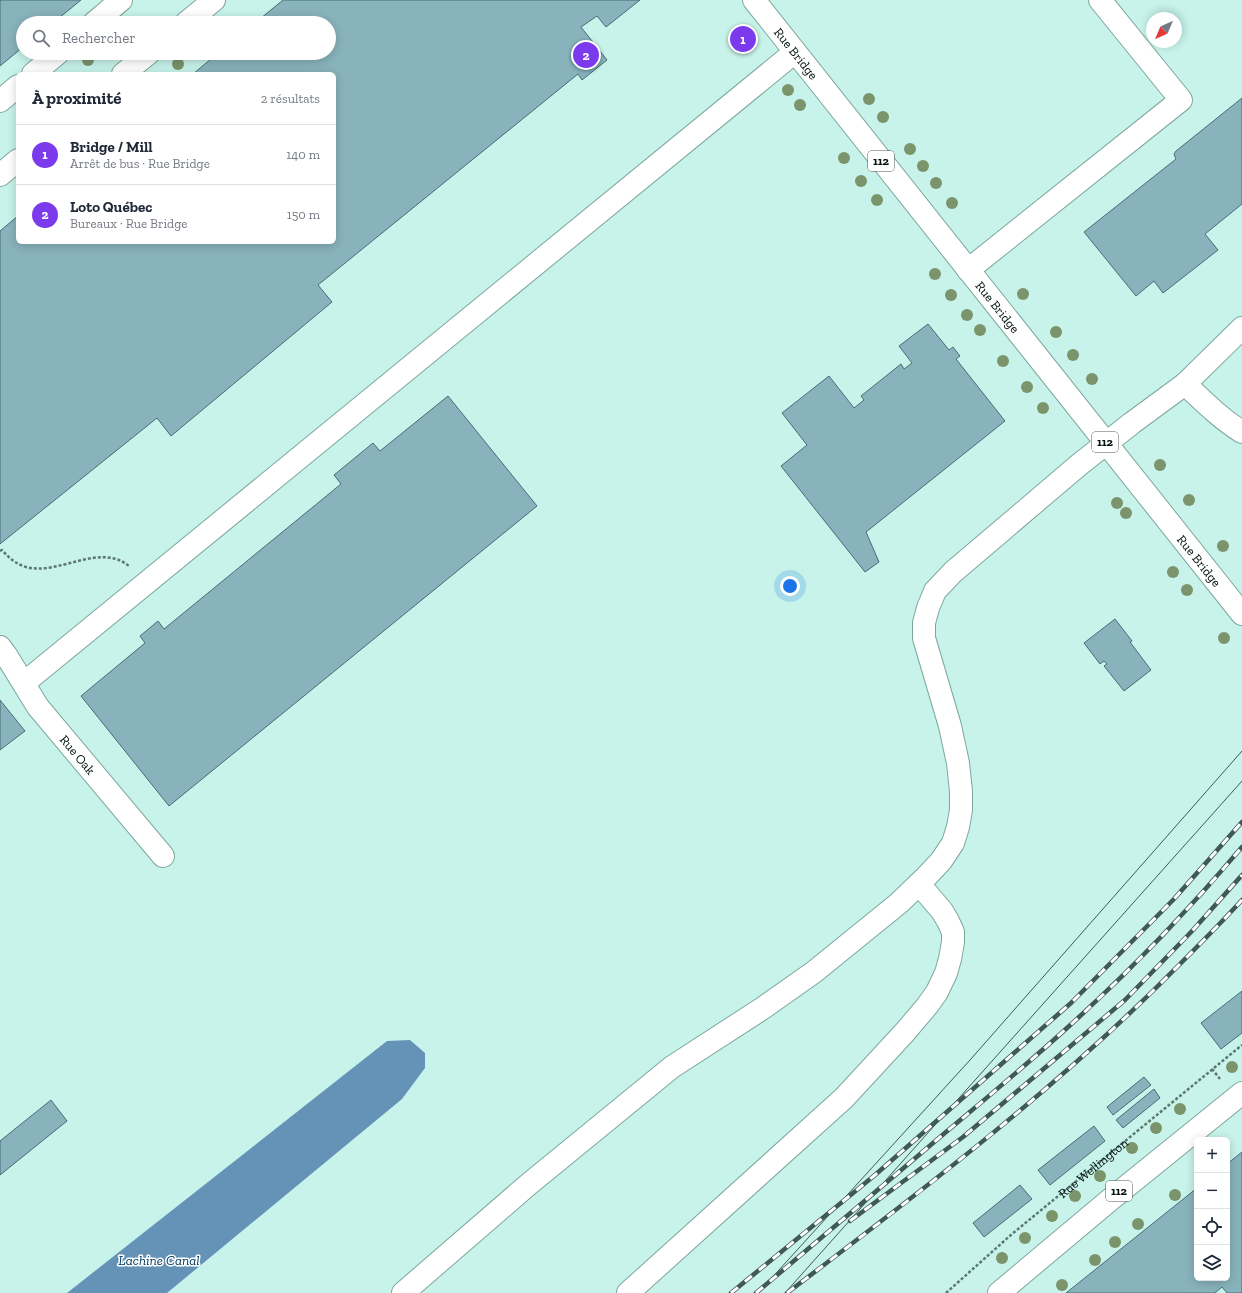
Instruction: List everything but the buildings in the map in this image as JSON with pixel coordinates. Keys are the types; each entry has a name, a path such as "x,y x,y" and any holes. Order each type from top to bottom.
{"main road":[{"path":"102,16 121,0"},
{"path":"195,16 214,0"},
{"name":"Rue Bridge","path":"754,0 1242,614"},
{"path":"968,270 1181,100 1100,0"},
{"path":"24,683 795,52"},
{"path":"35,72 50,60"},
{"path":"125,72 140,60"},
{"path":"0,101 16,88"},
{"path":"0,175 16,162"},
{"path":"403,1293 529,1184 672,1067 763,1008 814,972 899,903 941,860 952,843 958,827 961,810 961,792 958,763 950,726 924,638 924,623 935,591 953,572 1105,443 1185,384 1242,328"},
{"path":"1185,384 1209,407 1242,432"},
{"name":"Rue Oak","path":"0,647 38,707 163,856"},
{"path":"628,1293 844,1098 906,1032 937,992 946,973 953,942 953,932 942,911 919,884"},
{"name":"112","path":"999,1293 1110,1199 1240,1099"}],"path":[{"path":"0,551 2,550 11,560 26,567 42,569 84,559 104,557 116,558 125,562 132,568"},
{"name":"Rue Wellington","path":"946,1293 1012,1234 1242,1046"}],"water":[{"name":"Lachine Canal","path":"410,1040 425,1053 425,1068 402,1099 167,1293 67,1293 387,1041"}],"tram line":[{"path":"758,1293 970,1060 1242,751"},
{"path":"785,1293 1242,781"}],"railway":[{"path":"731,1293 875,1175 1071,1003 1174,899 1242,822"},
{"path":"756,1293 1015,1074 1067,1028 1158,940 1242,847"},
{"path":"850,1221 963,1137 1125,1000 1193,930 1242,875"},
{"path":"787,1293 939,1176 1038,1095 1133,1010 1242,900"}],"place":[{"name":"Bridge / Mill","path":"743,39"},
{"name":"Loto Québec","path":"586,55"}]}
